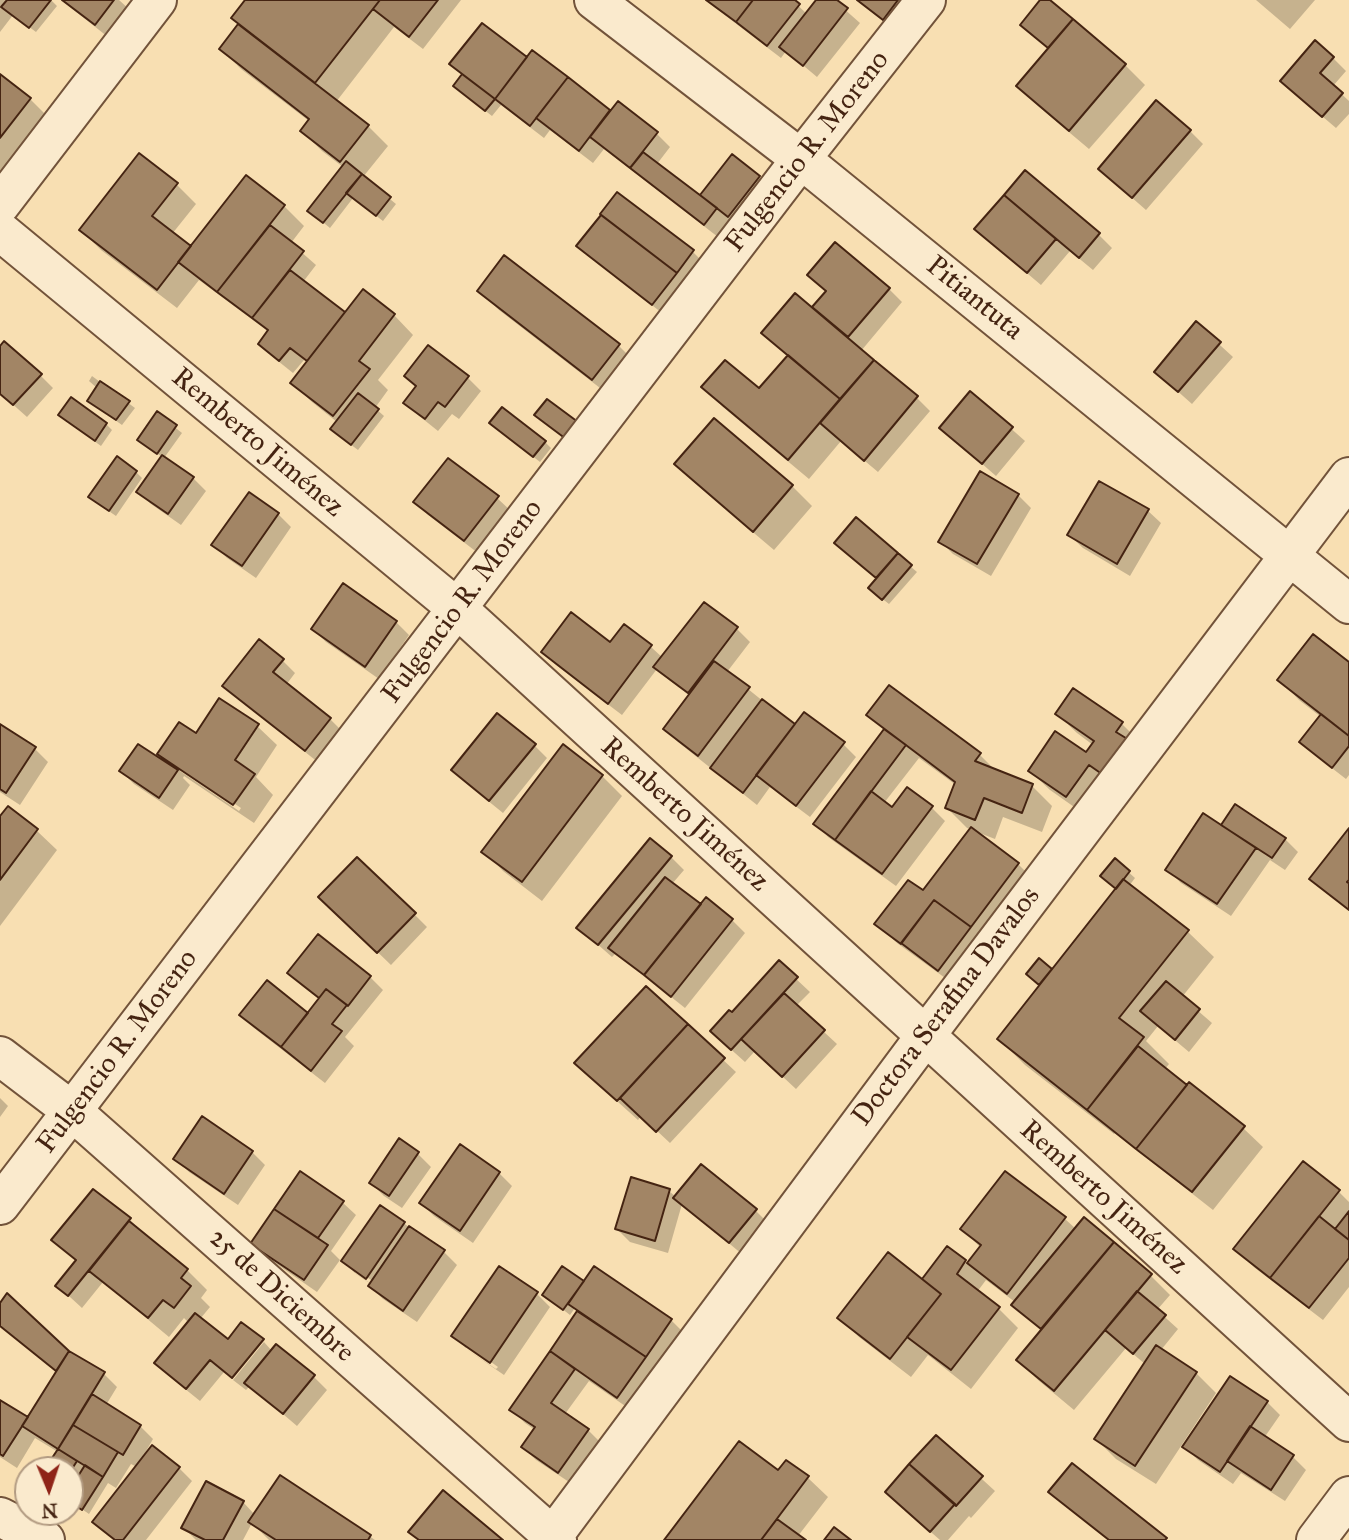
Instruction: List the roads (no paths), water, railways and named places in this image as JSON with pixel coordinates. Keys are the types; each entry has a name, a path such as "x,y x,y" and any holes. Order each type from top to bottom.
{"street":[{"path":"0,205 158,0"},
{"name":"Pitiantuta","path":"594,0 801,159 1349,604"},
{"name":"Fulgencio R. Moreno","path":"0,1206 801,159 926,0"},
{"name":"Remberto Jiménez","path":"0,231 458,609 1349,1422"},
{"name":"Doctora Serafina Davalos","path":"553,1539 926,1035 1349,477"},
{"name":"25 de Diciembre","path":"0,1056 72,1111 553,1539"},
{"path":"1316,1540 1349,1496"},
{"path":"0,1517 45,1540"}]}
